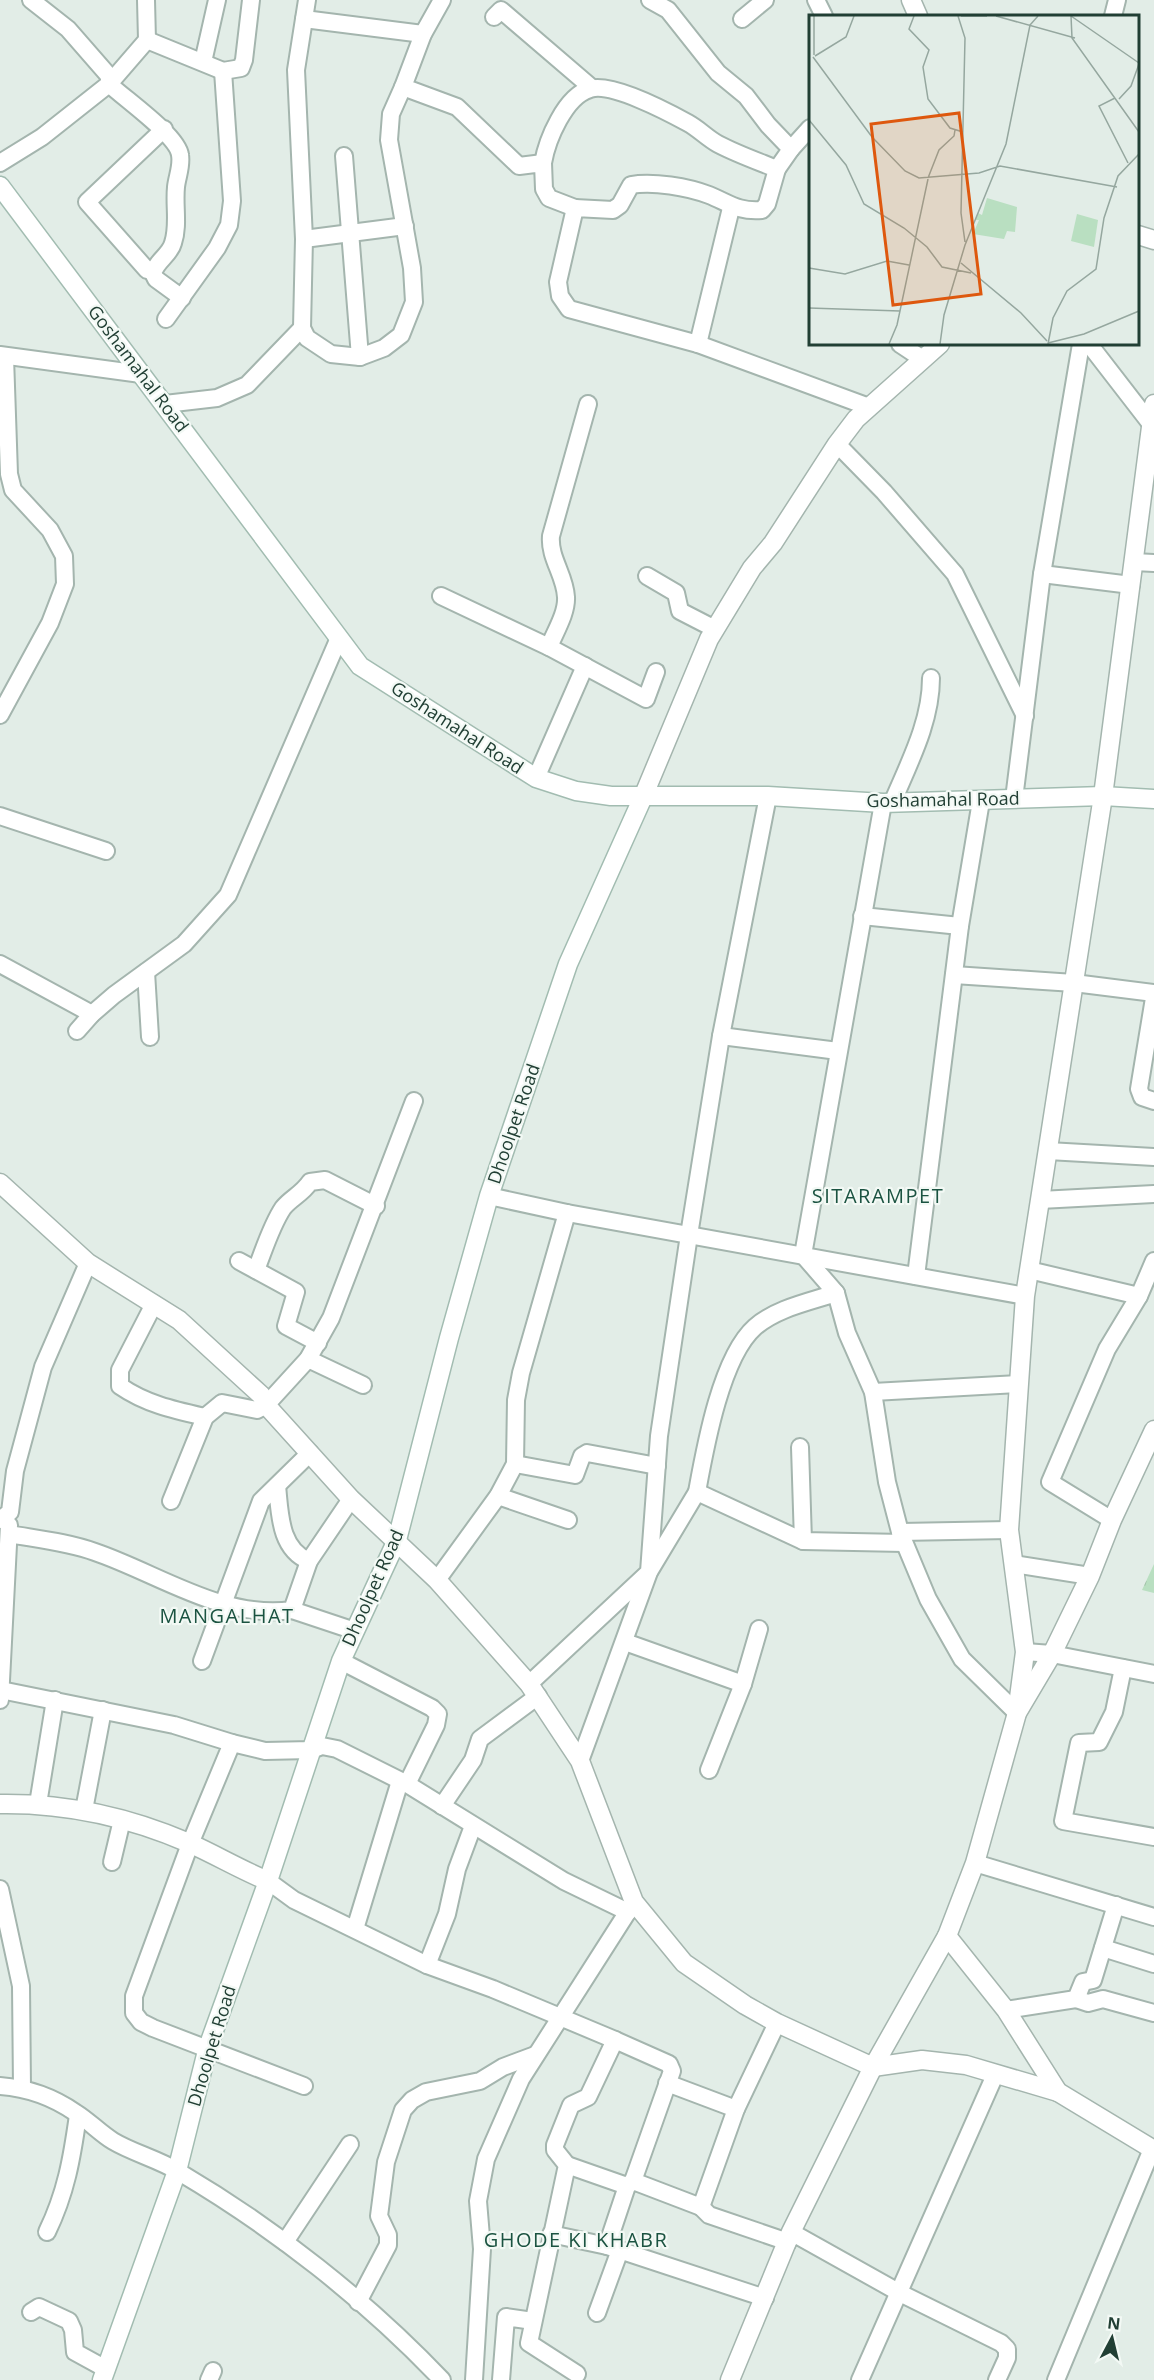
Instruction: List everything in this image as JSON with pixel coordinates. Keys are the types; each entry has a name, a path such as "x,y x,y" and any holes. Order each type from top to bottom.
{"street":[{"path":"31,0 68,29 109,76 109,84 134,108 164,129 180,155 176,187 176,233 172,246 156,264 153,273 156,279 182,298"},
{"path":"0,164 42,137 109,84 147,40 146,0"},
{"path":"202,62 217,0"},
{"path":"147,40 223,71 241,69 252,0"},
{"path":"307,0 296,70 304,239 302,328 307,338 331,354 360,357 384,348 401,335 414,302 405,226 389,140 391,114 423,34 442,0"},
{"path":"650,0 668,10 718,73 746,96 791,149"},
{"path":"742,19 765,0"},
{"path":"816,0 824,15"},
{"path":"911,0 918,15"},
{"path":"1113,15 1117,0"},
{"path":"494,17 501,10 592,88"},
{"path":"304,19 423,34"},
{"path":"166,319 218,248 229,225 232,201 223,71"},
{"path":"403,87 457,106 519,166 543,163"},
{"path":"777,169 717,143 689,124 652,105 609,89 592,88 581,93 559,120 547,141 543,163 544,189 549,198 575,208 613,210 620,205 631,185 643,183 710,195 731,207 762,210 767,204 777,169 809,129"},
{"path":"147,270 87,202 164,129"},
{"path":"344,156 360,357"},
{"name":"Goshamahal Road","path":"0,186 360,666 536,778 576,791 643,797 768,796 888,802 1102,796 1154,799"},
{"path":"698,344 731,207"},
{"path":"575,208 558,282 560,296 569,309 698,344 869,407"},
{"path":"304,239 405,226"},
{"path":"1139,236 1154,240"},
{"path":"165,404 217,398 247,386 273,354 302,328"},
{"path":"902,345 921,358"},
{"name":"Dhoolpet Road","path":"104,2374 177,2171 208,2047 268,1881 341,1661 397,1540 449,1338 489,1196 568,964 715,629 752,568 773,543 837,444 869,407 921,358 939,345"},
{"path":"1014,799 1042,574 1081,345"},
{"path":"1090,345 1153,426"},
{"path":"0,715 50,623 65,584 64,556 50,530 13,490 9,474 3,356 141,374"},
{"path":"549,647 564,610 566,596 550,546 551,536 588,404"},
{"path":"730,2380 789,2237 873,2067 947,1936 975,1863 1017,1713 1025,1652 1009,1530 1026,1296 1102,796 1153,426 1154,404"},
{"path":"837,444 884,492 955,574 1025,717"},
{"path":"1134,562 1154,563"},
{"path":"1042,574 1131,585"},
{"path":"647,576 676,593 680,611 715,629"},
{"path":"441,596 549,647 646,699 656,672"},
{"path":"77,1031 92,1014 184,944 228,896 339,638"},
{"path":"536,778 585,666"},
{"path":"803,1256 862,916 888,802 919,738 931,700 931,678"},
{"path":"442,1806 473,1760 480,1739 533,1690 649,1572 657,1467 688,1235 722,1036 768,796"},
{"path":"916,1276 960,926 981,801"},
{"path":"0,816 106,851"},
{"path":"862,916 960,926"},
{"path":"0,964 92,1014"},
{"path":"146,972 150,1037"},
{"path":"954,975 1074,983 1154,993"},
{"path":"1154,998 1139,1089 1142,1097 1154,1101"},
{"path":"722,1036 838,1051"},
{"path":"171,1501 205,1417 222,1402 257,1410 266,1405 308,1359 318,1343 331,1318 376,1206 414,1101"},
{"path":"1048,1151 1154,1157"},
{"path":"256,1270 281,1211 288,1202 300,1196 310,1182 325,1180 376,1206"},
{"path":"0,1182 88,1263 179,1320 261,1395 266,1405 351,1499 397,1540 436,1580 533,1690 580,1761 631,1907 684,1962 745,2005 777,2023 873,2067 922,2060 966,2065 1058,2092 1153,2149 1056,2380"},
{"path":"1040,1200 1154,1194"},
{"path":"489,1196 567,1213 1026,1296"},
{"path":"436,1580 498,1496 514,1464 516,1400 521,1373 567,1213"},
{"path":"803,1256 836,1293 847,1333 873,1392 887,1482 902,1538 928,1599 962,1659 1017,1713"},
{"path":"239,1261 296,1292 286,1326 318,1343"},
{"path":"1112,1520 1050,1482 1107,1349 1138,1296 1154,1262"},
{"path":"88,1263 43,1367 8,1469 1,1696 56,1700 174,1725 232,1743 266,1750 311,1750 322,1746 337,1749 403,1783 564,1881 631,1907"},
{"path":"1029,1270 1138,1296"},
{"path":"580,1761 649,1572 697,1492 707,1437 736,1353 754,1328 779,1312 836,1293"},
{"path":"154,1304 120,1370 120,1386 137,1398 155,1405 205,1417"},
{"path":"308,1359 363,1385"},
{"path":"873,1392 1019,1384"},
{"path":"1017,1713 1052,1654 1090,1576 1112,1520 1154,1430"},
{"path":"800,1447 803,1541"},
{"path":"202,1661 261,1501 310,1453"},
{"path":"514,1464 575,1475 582,1456 587,1453 657,1467"},
{"path":"277,1486 283,1530 296,1551 309,1561"},
{"path":"697,1492 803,1541 902,1538 1009,1530"},
{"path":"498,1496 568,1520"},
{"path":"292,1610 309,1561 351,1499"},
{"path":"6,1522 92,1551 223,1603 276,1612 292,1610 356,1631"},
{"path":"1014,1564 1090,1576"},
{"path":"709,1770 743,1684 759,1629"},
{"path":"625,1642 743,1684"},
{"path":"1025,1652 1052,1654 1154,1674"},
{"path":"341,1661 432,1708 438,1714 436,1725 403,1783 355,1929"},
{"path":"1122,1668 1114,1712 1099,1742 1079,1743 1063,1821 1154,1837"},
{"path":"38,1804 56,1700"},
{"path":"84,1810 103,1710"},
{"path":"232,1743 190,1844 134,1996 134,2013 141,2022 153,2028 208,2047 304,2086"},
{"path":"0,1804 38,1804 84,1810 122,1820 190,1844 268,1881 294,1900 427,1965 561,2016 669,2064 672,2071 630,2183 597,2313"},
{"path":"112,1862 122,1820"},
{"path":"427,1965 447,1914 457,1869 473,1826"},
{"path":"975,1863 1154,1917"},
{"path":"0,1889 21,1986 22,2088"},
{"path":"1076,1999 1083,1982 1092,1980 1116,1905"},
{"path":"474,2380 482,2248 478,2201 486,2160 511,2100 535,2055 631,1907"},
{"path":"947,1936 1006,2010 1058,2092"},
{"path":"1103,1948 1154,1964"},
{"path":"1006,2010 1076,1999 1088,2003 1103,1999 1154,2013"},
{"path":"701,2207 736,2109 777,2023"},
{"path":"615,2040 588,2097 571,2105 556,2140 555,2150 567,2165 701,2207 709,2215 789,2237 1001,2343 1007,2349 1007,2358 997,2380"},
{"path":"358,2302 388,2245 388,2235 379,2216 386,2162 403,2110 412,2100 426,2092 480,2081 503,2067 535,2055"},
{"path":"860,2380 995,2075"},
{"path":"667,2083 736,2109"},
{"path":"0,2086 22,2088 47,2097 78,2115 113,2140 177,2171 285,2242 402,2337 442,2380"},
{"path":"47,2232 64,2191 78,2115"},
{"path":"285,2242 350,2144"},
{"path":"567,2165 529,2343 582,2378"},
{"path":"551,2234 614,2248 765,2298"},
{"path":"31,2312 39,2307 69,2320 73,2330 75,2352 104,2374"},
{"path":"501,2380 506,2317 533,2321"}],"green space":[{"path":"1154,1564 1154,1593 1142,1590"}],"district":[{"name":"SITARAMPET","path":"878,1196"},
{"name":"MANGALHAT","path":"227,1616"},
{"name":"GHODE KI KHABR","path":"576,2240"}]}
